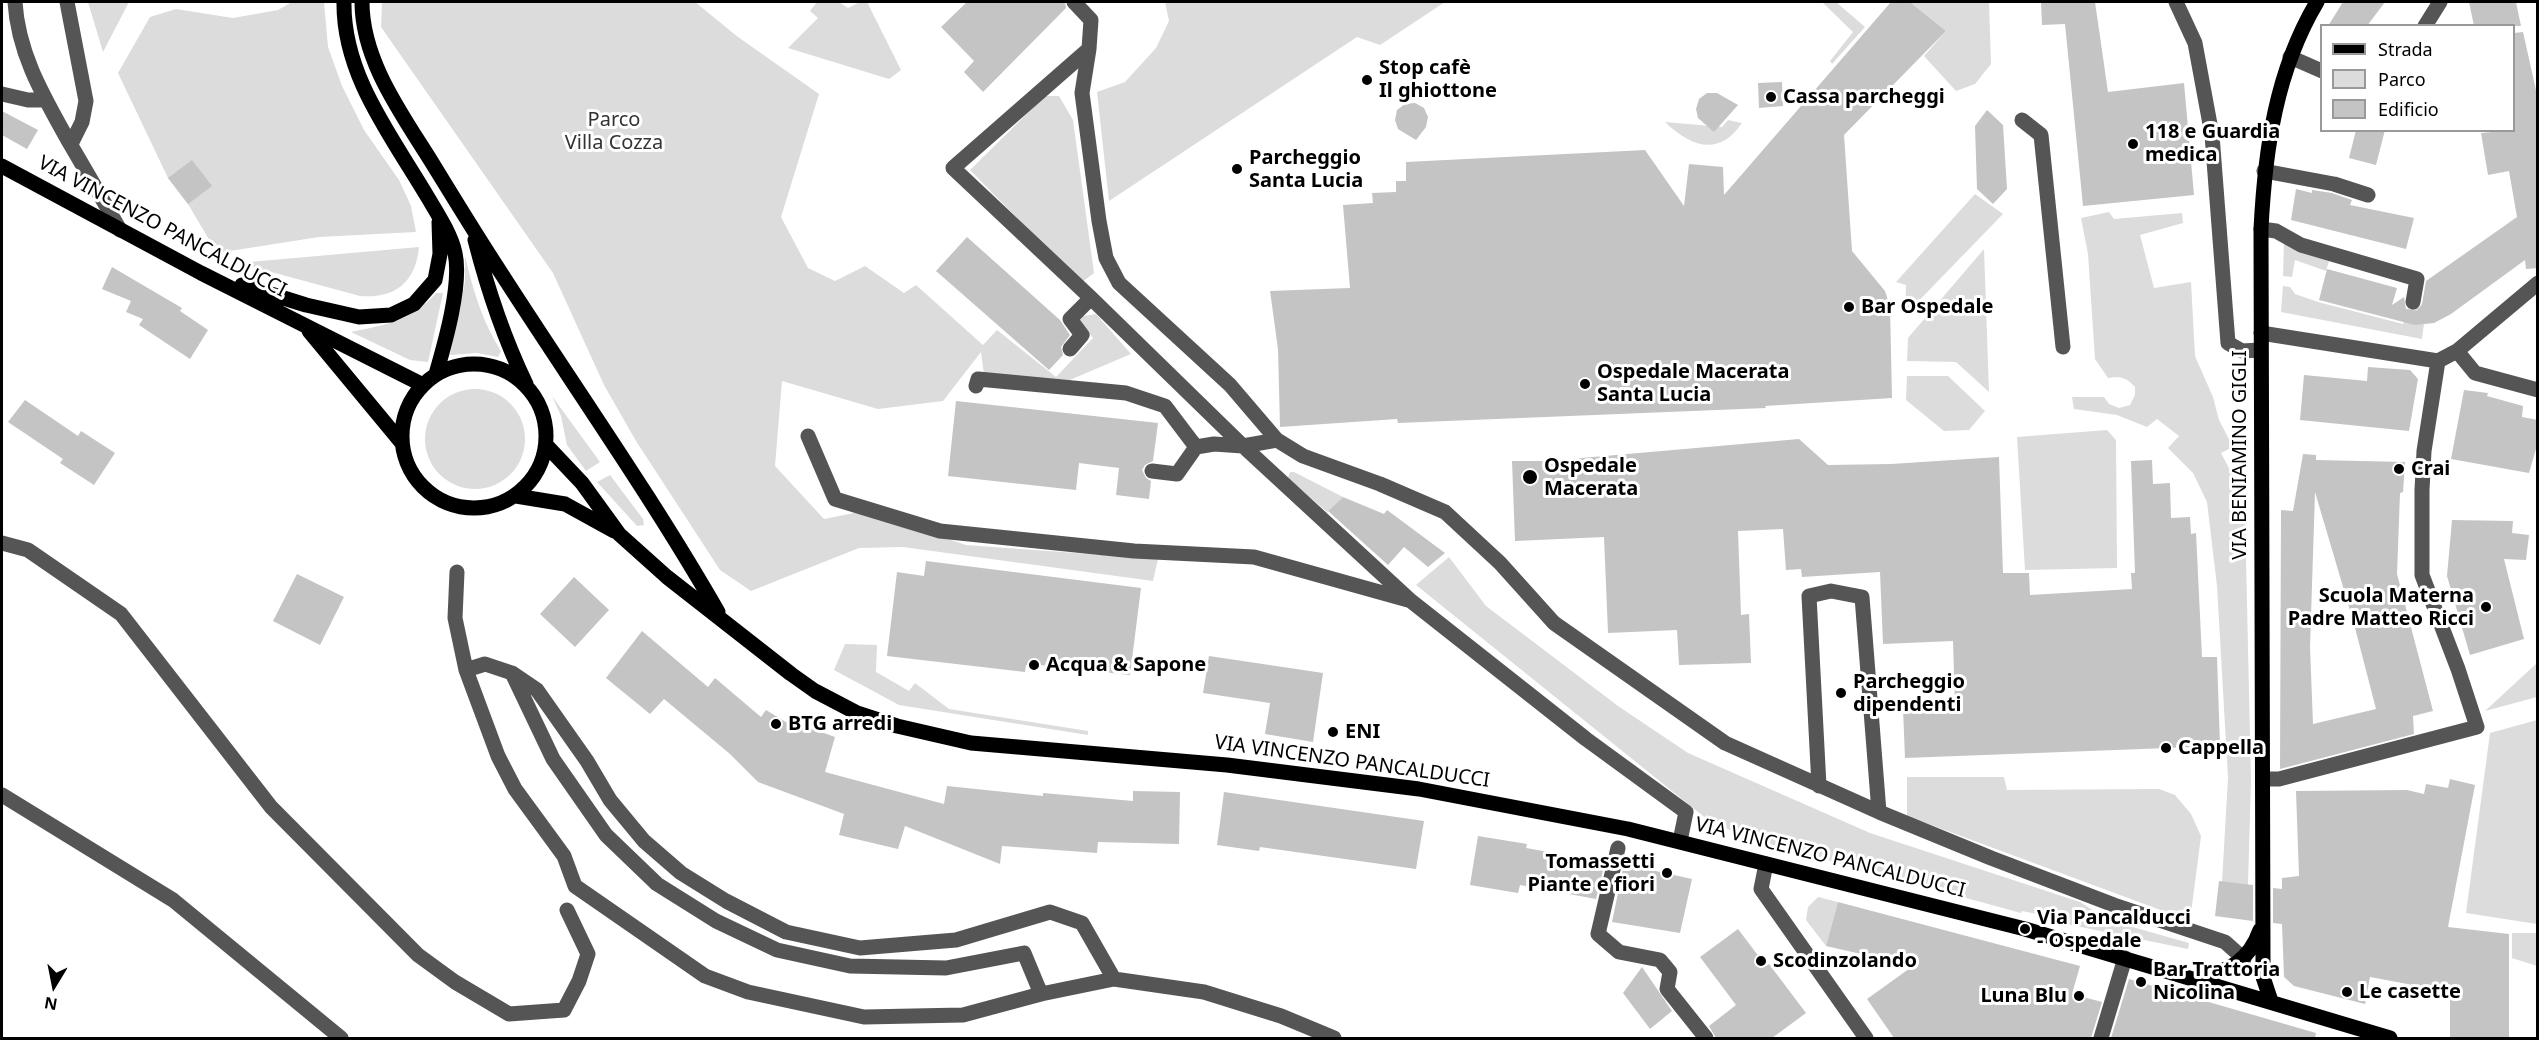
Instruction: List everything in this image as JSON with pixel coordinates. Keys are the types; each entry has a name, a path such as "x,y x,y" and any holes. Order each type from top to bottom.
{"main road":[{"path":"344,2 344,24 351,57 375,110 439,215 455,253 456,285 436,374"},
{"path":"362,2 362,23 376,66 399,110 472,229 686,555 723,620"},
{"name":"VIA BENIAMINO GIGLI","path":"2271,1001 2263,978 2261,229 2264,171 2278,93 2301,28 2317,2"},
{"name":"VIA VINCENZO PANCALDUCCI","path":"2,166 201,273 423,385"},
{"path":"201,273 306,305 359,317 391,315 414,304 435,280 440,254 439,215"},
{"name":"VIA VINCENZO PANCALDUCCI","path":"472,229 485,279 506,342 528,388 540,405 545,424 546,445 541,464 530,482 516,496 488,507 468,508 448,504 431,495 417,481 406,463 401,442 403,421 410,402 423,385 436,374 454,366 475,364 495,367 513,375 528,388"},
{"name":"VIA VINCENZO PANCALDUCCI","path":"304,325 401,442"},
{"name":"VIA VINCENZO PANCALDUCCI","path":"546,445 582,483 619,534 667,577 807,685 858,713 897,726 960,740 1227,765 1419,789 1628,829 2025,929 2390,1038"},
{"name":"VIA VINCENZO PANCALDUCCI","path":"516,496 565,504 619,534"},
{"name":"VIA BENIAMINO GIGLI","path":"2244,959 2254,945 2263,919"},
{"path":"2195,979 2226,970 2244,959"}],"street":[{"path":"15,2 16,21 28,63 45,100 120,230"},
{"path":"68,2 86,101 82,122 71,144"},
{"path":"1074,2 1091,20 1082,93 1098,221 1106,258 1119,283 1230,385 1277,440 1303,456 1380,484 1444,512 1500,563 1554,623 1725,743 1879,812 2114,905 2225,942 2244,959"},
{"path":"2176,2 2195,43 2212,135 2228,343 2242,351 2260,350"},
{"path":"2426,24 2440,2"},
{"path":"1089,49 953,168 1243,446 1411,601 1586,739 1686,812 1680,841"},
{"path":"2290,57 2320,70"},
{"path":"2,94 28,100 45,100"},
{"path":"2022,120 2041,135 2063,347"},
{"path":"2264,171 2334,184 2368,195"},
{"path":"2261,229 2276,231 2301,245 2417,279 2413,302"},
{"path":"2261,333 2438,361 2457,351 2538,283"},
{"path":"1070,349 1083,335 1070,319 1091,298"},
{"path":"2457,351 2475,373 2538,390"},
{"path":"2264,778 2279,778 2477,728 2458,669 2422,575 2424,451 2438,361"},
{"path":"976,386 978,379 1126,393 1165,406 1196,447"},
{"path":"808,436 835,499 940,531 1134,551 1254,557 1411,601"},
{"path":"1152,471 1178,474 1196,447 1214,444 1243,446 1277,440"},
{"path":"2,543 28,550 121,614 271,807 418,955 455,982 509,1014 564,1010 579,981 588,954 567,910"},
{"path":"457,572 455,618 466,670 498,756 515,789 564,856 575,886 705,976 748,992 864,1017 963,1015 1041,994 1113,979 1204,992 1281,1016 1334,1038"},
{"path":"1819,786 1809,596 1831,591 1863,597 1879,812"},
{"path":"466,670 485,664 512,673 537,690 587,761 610,800 644,841 681,873 726,901 786,932 860,948 956,940 1050,912 1082,922 1113,979"},
{"path":"512,673 553,759 606,835 657,884 716,921 777,950 850,966 946,968 1024,953 1041,994"},
{"path":"2,795 173,900 341,1038"},
{"path":"1618,848 1598,934 1619,952 1660,960 1670,972 1667,989 1706,1038"},
{"path":"1766,864 1761,889 1866,1038"},
{"path":"2101,1038 2126,958"}],"green space":[{"path":"88,2 129,2 103,52"},
{"path":"292,2 324,2 328,47 342,86 364,130 399,180 411,206 416,232 319,237 217,253 188,204 168,178 118,73 150,17 176,9 233,18 278,10"},
{"name":"Parco Villa Cozza","path":"382,2 695,2 738,37 819,94 781,217 808,268 835,281 865,266 904,293 916,285 983,345 997,330 1056,377 1093,338 1077,317 1096,314 1131,354 1065,382 985,382 981,352 943,401 878,409 782,381 775,466 824,519 864,511 966,545 1158,559 1153,581 903,547 859,548 751,591 720,570 636,441 604,385 553,273 381,27"},
{"path":"817,2 839,2 848,8 860,2 867,2 901,70 889,79 788,48 818,18 810,11"},
{"path":"1165,2 1445,2 1380,45 1357,37 1109,201 1097,92 1125,82 1156,48 1169,21"},
{"path":"1822,2 1836,2 1865,27 1832,64 1830,61 1853,32"},
{"path":"1910,2 1989,2 1991,64 1975,84 1956,91 1924,56 1946,31"},
{"path":"1045,96 1059,96 1073,120 1094,273 1081,283 970,170"},
{"path":"1728,120 1742,123 1724,141 1705,145 1685,137 1665,122 1722,127"},
{"path":"1975,194 2003,214 1905,315 1906,285 1896,282"},
{"path":"2109,212 2114,219 2182,213 2183,223 2140,235 2154,288 2191,282 2195,356 2213,397 2219,420 2233,447 2221,453 2232,474 2244,470 2251,780 2248,885 2222,882 2228,778 2217,586 2207,502 2193,473 2168,448 2179,436 2157,419 2147,427 2117,415 2074,409 2072,397 2104,397 2109,404 2119,408 2130,405 2135,395 2135,387 2132,384 2123,378 2108,378 2095,359 2088,254 2081,218"},
{"path":"2284,239 2302,253 2329,261 2326,271 2295,260 2292,277 2283,276"},
{"path":"419,247 417,259 408,279 401,286 384,295 360,296 238,263"},
{"path":"1984,249 1989,392 1956,362 1907,361 1908,338"},
{"path":"465,256 479,305 488,328 501,351 498,357 477,353 450,355 465,282"},
{"path":"2283,286 2290,287 2295,294 2318,302 2403,324 2408,306 2426,308 2422,339 2281,312"},
{"path":"436,293 443,293 428,362 410,360 351,332 387,324 407,316"},
{"path":"1907,376 1948,376 1985,411 1969,430 1944,431 1906,400"},
{"path":"475,389 494,392 511,403 522,420 525,439 522,458 511,475 494,486 475,489 456,486 439,475 428,458 425,439 428,420 439,403 456,392"},
{"path":"552,396 600,462 586,471 567,445 561,416"},
{"path":"2107,430 2116,440 2117,568 2025,570 2017,437"},
{"path":"1290,472 1343,497 1327,512 1288,478"},
{"path":"610,475 643,519 644,525 637,526 597,482"},
{"path":"1449,557 1486,606 1618,706 1688,753 1870,833 2080,902 2108,920 2189,943 2188,949 2037,918 2037,914 2022,911 2021,913 1747,838 1708,820 1416,585"},
{"path":"845,644 877,645 876,672 909,691 915,683 949,709 1088,731 1088,735 899,705 834,670"},
{"path":"2537,663 2537,697 2485,711"},
{"path":"2537,720 2537,924 2466,913 2490,733"},
{"path":"1907,777 2004,777 2007,790 2159,789 2175,795 2191,814 2201,836 2190,921 1907,816"},
{"path":"1818,897 1838,902 1826,946 1806,920 1808,907"},
{"path":"2512,933 2537,933 2537,966 2512,958"}],"building":[{"path":"967,2 1065,2 1066,8 983,92 964,72 974,61 941,27"},
{"name":"Ospedale Macerata Santa Lucia","path":"1891,2 1910,2 1946,31 1844,135 1852,251 1885,291 1890,306 1892,398 1765,406 1766,408 1398,423 1397,419 1280,427 1278,349 1270,291 1350,288 1343,205 1373,203 1372,193 1396,192 1396,181 1406,181 1406,162 1645,150 1684,206 1689,164 1723,167 1724,195"},
{"name":"118 e Guardia medica","path":"2041,2 2095,2 2108,92 2184,83 2194,195 2083,206 2065,24 2042,25"},
{"path":"2343,2 2385,2 2368,24 2329,24"},
{"path":"2469,2 2516,2 2521,26 2474,24"},
{"path":"2523,32 2538,99 2538,268 2526,269 2525,260 2451,314 2434,323 2415,325 2319,300 2327,269 2397,288 2392,305 2404,297 2406,309 2417,311 2422,304 2426,281 2517,217 2509,171 2488,175 2481,133 2515,132 2515,33"},
{"path":"1782,82 1783,106 1759,108 1758,83"},
{"path":"1707,93 1717,93 1738,105 1714,132 1698,118 1696,109 1699,99"},
{"path":"1415,103 1424,108 1428,117 1426,127 1416,140 1398,129 1395,120 1397,110 1405,104"},
{"path":"1987,110 2003,125 2007,189 1993,204 1977,189 1975,126"},
{"path":"2,111 38,130 27,149 2,135"},
{"path":"2356,132 2384,132 2376,165 2349,158"},
{"path":"192,160 212,186 188,204 168,178"},
{"path":"2296,189 2312,193 2312,190 2332,193 2352,200 2350,205 2414,218 2406,249 2291,220"},
{"path":"967,237 1060,320 1070,335 1061,347 1063,355 1049,370 936,271"},
{"path":"112,267 182,308 180,311 208,330 190,359 139,325 143,319 126,312 131,301 102,289"},
{"path":"2368,367 2410,370 2418,379 2409,431 2300,420 2304,375 2367,381"},
{"path":"2464,390 2488,393 2487,396 2523,406 2522,417 2538,420 2538,442 2529,473 2451,459"},
{"path":"25,400 78,436 81,431 115,453 94,485 60,463 63,459 8,422"},
{"path":"956,401 1158,423 1153,461 1145,465 1142,470 1146,478 1151,481 1149,499 1116,495 1119,468 1079,463 1076,490 948,476"},
{"path":"1799,439 1828,465 1891,464 1999,457 2003,573 2029,573 2030,595 2132,589 2131,573 2135,573 2131,461 2152,460 2153,484 2170,483 2171,518 2190,517 2191,534 2196,533 2202,657 2217,657 2220,746 1905,758 1903,708 1955,706 1953,641 1883,644 1880,572 1802,577 1801,569 1786,570 1783,529 1738,531 1741,615 1749,614 1751,663 1679,665 1677,630 1608,633 1604,537 1515,541 1512,461 1570,461 1570,459"},
{"path":"2303,454 2316,455 2316,460 2405,462 2403,492 2400,493 2397,574 2433,711 2413,716 2414,734 2280,769 2281,510 2293,511","holes":["2315,492 2354,624 2376,709 2313,724 2310,647"]},
{"path":"1343,497 1384,514 1387,510 1445,553 1428,567 1404,547 1388,565 1328,511"},
{"name":"Scuola Materna Padre Matteo Ricci","path":"2452,520 2513,521 2512,533 2529,535 2526,560 2504,559 2524,639 2470,655 2447,576"},
{"path":"926,561 1141,588 1130,675 1040,665 1040,667 1026,665 1025,672 887,656 897,572 924,576"},
{"path":"297,574 344,597 320,645 273,621"},
{"path":"574,577 609,610 575,647 540,614"},
{"path":"642,631 708,687 715,678 761,717 766,710 794,727 796,723 835,737 825,772 944,804 947,786 1043,796 1043,793 1133,801 1133,791 1180,792 1179,844 1098,842 1097,853 1002,846 1000,864 905,826 898,849 839,835 844,814 758,782 730,754 664,699 650,714 606,678"},
{"path":"1209,656 1323,673 1313,742 1265,734 1270,703 1203,693"},
{"path":"2450,779 2475,785 2448,927 2509,934 2509,1038 2450,1038 2450,992 2370,977 2365,1004 2294,986 2284,977 2282,924 2273,923 2273,888 2282,889 2282,878 2299,876 2296,791 2407,790 2424,794 2426,784 2448,788"},
{"path":"1224,792 1424,821 1416,869 1260,847 1259,851 1217,845"},
{"path":"1478,836 1527,844 1526,848 1605,862 1596,899 1520,885 1518,893 1470,885"},
{"path":"1624,864 1692,879 1680,933 1612,922"},
{"path":"2219,881 2253,885 2253,921 2215,916"},
{"path":"1838,902 2080,966 2072,994 2102,1002 2091,1038 1894,1038 1867,999 1913,966 1826,946"},
{"path":"1738,929 1766,966 1769,964 1806,1013 1772,1038 1716,1038 1709,1026 1736,1005 1700,957"},
{"path":"1642,967 1672,1011 1650,1029 1623,993"},
{"path":"2129,979 2316,1033 2315,1038 2111,1038"}],"place":[{"name":"Stop cafè Il ghiottone","path":"1367,80"},
{"name":"Cassa parcheggi","path":"1771,97"},
{"name":"118 e Guardia medica","path":"2133,144"},
{"name":"Parcheggio Santa Lucia","path":"1237,169"},
{"name":"Bar Ospedale","path":"1849,307"},
{"name":"Ospedale Macerata Santa Lucia","path":"1585,384"},
{"name":"Crai","path":"2399,469"},
{"name":"Ospedale Macerata","path":"1530,477"},
{"name":"Scuola Materna Padre Matteo Ricci","path":"2486,607"},
{"name":"Acqua & Sapone","path":"1034,665"},
{"name":"Parcheggio dipendenti","path":"1841,693"},
{"name":"BTG arredi","path":"776,724"},
{"name":"ENI","path":"1333,732"},
{"name":"Cappella","path":"2166,748"},
{"name":"Tomassetti Piante e fiori","path":"1667,873"},
{"name":"Via Pancalducci - Ospedale","path":"2025,929"},
{"name":"Scodinzolando","path":"1761,961"},
{"name":"Bar Trattoria Nicolina","path":"2141,982"},
{"name":"Le casette","path":"2347,992"},
{"name":"Luna Blu","path":"2079,996"}]}
